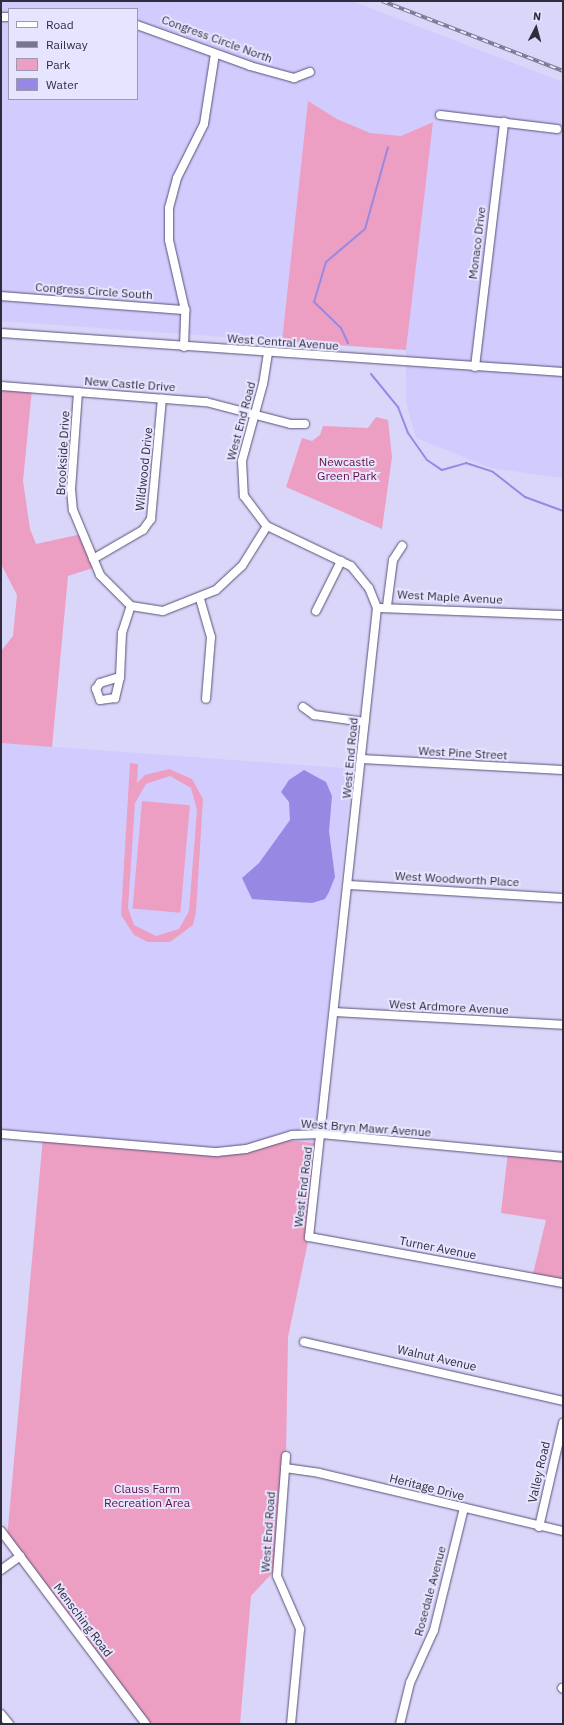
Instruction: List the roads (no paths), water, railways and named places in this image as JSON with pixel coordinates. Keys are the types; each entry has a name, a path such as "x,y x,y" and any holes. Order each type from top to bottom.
{"street":[{"name":"Congress Circle North","path":"138,25 178,37 215,54 294,78 310,72"},
{"path":"184,347 185,310 169,240 170,208 177,178 204,124 215,54"},
{"path":"440,115 557,129"},
{"name":"Monaco Drive","path":"475,367 504,122"},
{"name":"Congress Circle South","path":"1,296 185,310"},
{"name":"West Central Avenue","path":"1,333 268,353 563,372"},
{"name":"West End Road","path":"268,353 255,414 242,461 241,485 249,506 267,526 341,561 362,576 377,608 349,885 309,1237"},
{"name":"New Castle Drive","path":"1,386 206,402 291,424 305,424"},
{"name":"Brookside Drive","path":"78,392 72,502 100,575 131,606"},
{"name":"Wildwood Drive","path":"93,559 143,530 151,520 162,398"},
{"path":"120,677 122,633 131,606 162,610 200,599 233,576 267,526"},
{"path":"387,606 393,560 402,546"},
{"path":"316,611 341,561"},
{"path":"200,599 211,637 206,699"},
{"name":"West Maple Avenue","path":"377,608 387,606 563,615"},
{"path":"303,707 314,715 365,722"},
{"name":"West Pine Street","path":"361,759 563,770"},
{"name":"West Woodworth Place","path":"349,885 563,898"},
{"name":"West Ardmore Avenue","path":"334,1012 563,1025"},
{"name":"West Bryn Mawr Avenue","path":"1,1134 217,1152 246,1149 292,1135 321,1134 563,1157"},
{"name":"Turner Avenue","path":"309,1237 563,1283"},
{"name":"Walnut Avenue","path":"304,1342 563,1401"},
{"name":"Valley Road","path":"539,1527 563,1423"},
{"name":"West End Road","path":"286,1456 277,1576 281,1592 298,1622 301,1637 291,1724"},
{"name":"Heritage Drive","path":"285,1468 319,1473 539,1527 563,1531"},
{"name":"Rosedale Avenue","path":"400,1724 410,1682 434,1630 464,1508"},
{"name":"Mensching Road","path":"1,1531 146,1724"},
{"path":"1,1570 20,1556"},
{"path":"1,1714 9,1724"}],"water":[{"path":"304,770 326,782 332,796 329,831 335,877 329,892 325,899 312,903 252,899 242,878 259,863 290,820 289,802 281,792 289,780"}],"waterway":[{"path":"348,343 341,328 314,302 326,262 365,229 388,147"},
{"path":"371,374 398,407 408,433 427,460 442,470 466,463 493,472 525,497 563,511"}],"railway":[{"path":"382,1 563,71"}],"park label":[{"name":"Newcastle Green Park","path":"347,469"},
{"name":"Clauss Farm Recreation Area","path":"147,1496"}]}
